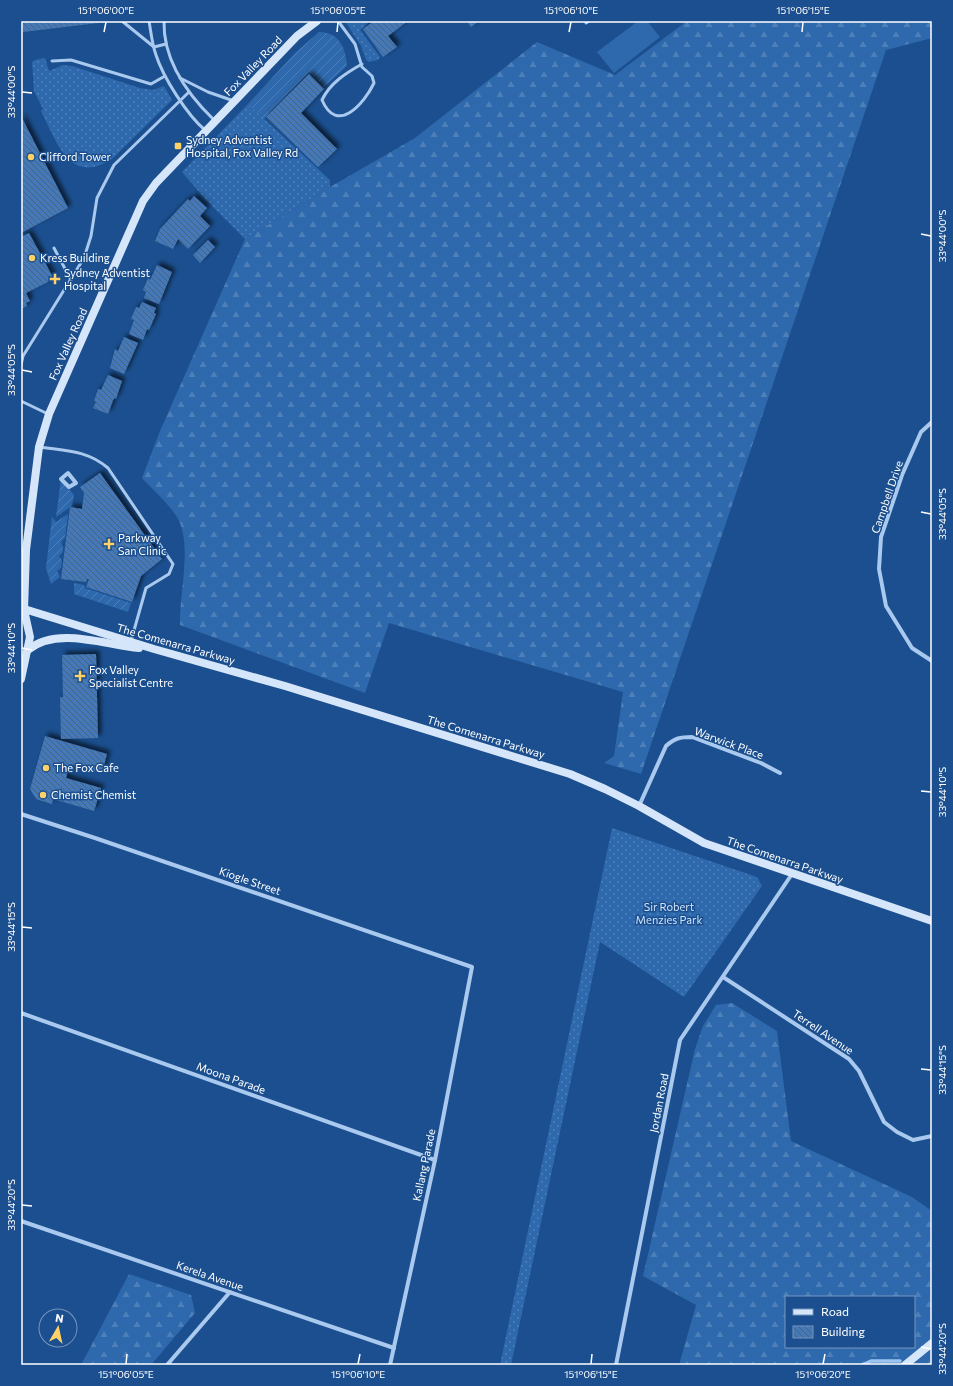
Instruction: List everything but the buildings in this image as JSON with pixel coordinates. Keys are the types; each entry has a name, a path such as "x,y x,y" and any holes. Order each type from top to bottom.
{"main road":[{"name":"Fox Valley Road","path":"21,680 30,637 23,609 27,541 39,447 49,414 143,201 156,184 297,36 317,21"},
{"path":"21,552 27,541"},
{"name":"The Comenarra Parkway","path":"23,609 154,649 285,686 570,774 639,806 704,843 932,921"},
{"path":"28,650 41,641 69,638 116,646 154,649"},
{"path":"905,1365 932,1343"}],"street":[{"name":"Campbell Drive","path":"932,422 921,432 902,475 881,536 879,569 886,606 912,648 932,661"},
{"name":"Warwick Place","path":"639,806 666,746 673,740 681,737 692,738 761,763 780,773"},
{"name":"Kiogle Street","path":"21,814 472,967"},
{"name":"Jordan Road","path":"616,1365 680,1040 792,874"},
{"name":"Kallang Parade","path":"390,1365 434,1160 472,967"},
{"name":"Terrell Avenue","path":"722,977 849,1059 859,1070 884,1122 897,1132 913,1140 932,1136"},
{"name":"Moona Parade","path":"21,1013 434,1160"},
{"name":"Kerela Avenue","path":"21,1221 394,1348"},
{"path":"167,1365 230,1292"}],"lane":[{"path":"122,21 154,47"},
{"path":"149,21 154,47 165,76 194,121 206,131"},
{"path":"164,21 167,51 180,78 189,92 216,122"},
{"path":"338,21 355,44 362,64 372,76 374,83 369,93 354,110 344,116 333,115 326,109 322,100 326,92 341,76 362,64"},
{"path":"154,47 166,44"},
{"path":"52,61 71,60 151,84 165,76"},
{"path":"180,78 208,92 234,102"},
{"path":"21,365 23,356 88,250 97,198 114,165 189,92"},
{"path":"54,248 71,280"},
{"path":"21,401 49,414"},
{"path":"39,447 83,454 97,459 108,468 173,564 169,574 146,588 131,642"}],"green space":[{"path":"345,21 371,21 360,30 380,57 378,60 369,62 366,60 361,46"},
{"path":"638,21 647,21 660,37 614,73 597,52"},
{"path":"687,21 932,21 932,38 886,50 641,774 604,763 614,756 623,692 389,623 365,693 180,625 185,554 182,528 177,517 165,502 142,478 160,431 245,239 330,187 415,138 537,42 615,75"},
{"path":"319,32 332,35 340,42 345,53 347,66 324,87 309,72 264,119 248,104 295,53"},
{"path":"45,58 49,71 63,65 72,66 140,88 153,90 164,86 172,100 112,159 97,166 85,167 75,164 66,157 59,147 41,111 43,109 34,91 32,62"},
{"path":"248,104 330,180 330,187 245,239 205,199 182,172"},
{"path":"61,479 74,495 72,506 56,517"},
{"path":"68,514 65,538 61,542 63,552 59,556 62,561 61,568 57,571 60,577 51,584 46,568 52,517 56,522"},
{"path":"74,583 84,585 85,588 131,603 128,612 74,594"},
{"name":"Sir Robert Menzies Park","path":"612,828 757,877 762,886 684,997 600,942 511,1365 500,1365"},
{"path":"732,1003 777,1031 791,1141 912,1197 932,1211 932,1365 679,1365 696,1305 643,1276 695,1049 703,1026 716,1005"},
{"path":"129,1274 191,1295 195,1313 151,1365 81,1365"}],"waterway":[{"path":"862,1365 871,1361 900,1361"}],"place":[{"name":"Sydney Adventist Hospital, Fox Valley Rd","path":"178,146"},
{"name":"Clifford Tower","path":"31,157"},
{"name":"Kress Building","path":"32,258"},
{"name":"Sydney Adventist Hospital","path":"55,279"},
{"name":"Parkway San Clinic","path":"109,544"},
{"name":"Fox Valley Specialist Centre","path":"80,676"},
{"name":"The Fox Cafe","path":"46,768"},
{"name":"Chemist Chemist","path":"43,795"}]}
